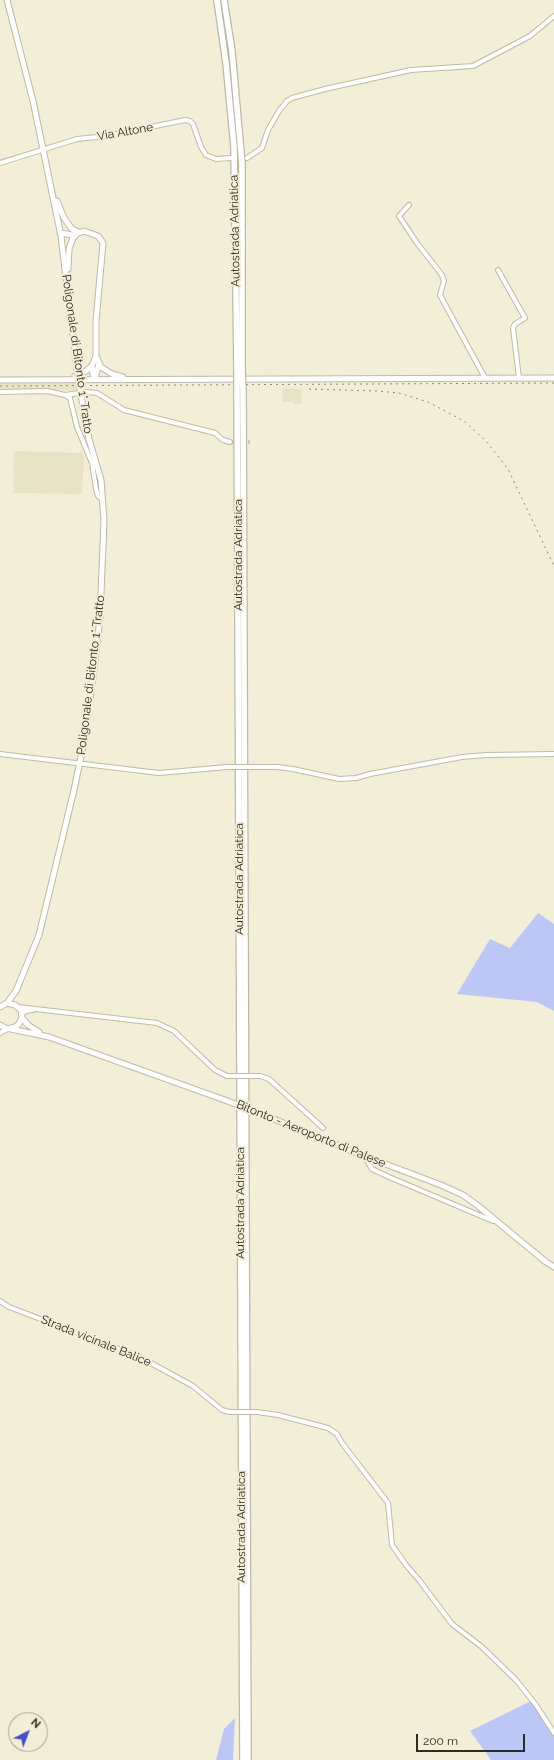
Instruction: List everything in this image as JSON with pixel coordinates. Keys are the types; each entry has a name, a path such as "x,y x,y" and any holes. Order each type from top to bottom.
{"highway":[{"name":"Autostrada Adriatica","path":"217,0 226,63 234,147 240,370"},
{"name":"Autostrada Adriatica","path":"224,0 235,80 242,164 240,392 243,1760"},
{"name":"Autostrada Adriatica","path":"240,392 248,1760"}],"main road":[{"name":"Poligonale di Bitonto 1° Tratto","path":"7,0 44,150 52,191 67,282 83,416 101,480 104,520 100,618 88,720 80,763 39,935 16,991"},
{"path":"52,191 64,218 72,229 78,232"},
{"path":"60,234 67,231 84,231 98,236 103,243 96,321 96,356 92,366 86,371 68,379"},
{"path":"67,282 69,250 72,238 78,232"},
{"path":"96,356 101,367 112,374 127,379"},
{"path":"95,379 99,363"},
{"path":"92,366 95,379"},
{"path":"0,380 554,378"},
{"path":"0,1007 7,1003 16,991"},
{"path":"16,991 17,1006 28,1025 49,1037"},
{"path":"7,1003 17,1006"},
{"path":"9,1029 18,1025 22,1016"},
{"path":"0,1025 9,1029 49,1037"},
{"name":"Bitonto - Aeroporto di Palese","path":"49,1037 222,1099 441,1185 458,1193 477,1205 554,1267"}],"street":[{"path":"247,158 257,153 262,148 268,130 279,111 286,101 292,98 325,88 411,70 473,66 530,36 554,16"},
{"name":"Via Altone","path":"0,163 77,139 137,130 185,120 190,121 193,124 201,147 206,155 216,159 231,158"},
{"path":"409,205 399,216 417,243 442,275 444,281 440,295 485,378"},
{"path":"498,270 525,318 515,324 513,328 519,378"},
{"path":"0,392 47,391 65,395 87,392 97,394 124,410 215,433 224,440 230,442"},
{"path":"65,395 71,400 77,427 92,463 96,490 98,496 103,500"},
{"path":"0,754 159,773 227,767 277,767 339,779 356,778 370,774 462,757 486,755 554,754"},
{"path":"17,1006 36,1010 157,1023 174,1031 215,1070 227,1076 260,1076 269,1079 322,1128"},
{"path":"22,1016 26,1011 36,1010"},
{"path":"0,1033 9,1029"},
{"path":"364,1156 372,1169 498,1222"},
{"name":"Strada vicinale Balice","path":"0,1301 9,1307 138,1356 193,1386 222,1410 230,1412 257,1412 278,1415 328,1428 337,1434 342,1443 388,1503 392,1545 406,1565 452,1624 467,1634 516,1680 536,1705 554,1734"}],"shaded area":[{"path":"76,383 76,390 0,390 0,384"},
{"path":"283,388 301,389 302,404 282,402"},
{"path":"14,451 78,453 81,451 84,456 82,494 13,493"},
{"path":"538,913 554,924 554,1011 537,1002 457,994 490,939 510,948"},
{"path":"533,1700 554,1731 554,1760 491,1760 470,1731"},
{"path":"235,1718 233,1760 216,1760 224,1729"}],"tunnel":[{"path":"230,442 250,442"}],"railway":[{"path":"0,386 554,383"},
{"path":"309,389 399,393 428,402 464,421 486,441 508,469 554,566"}]}
